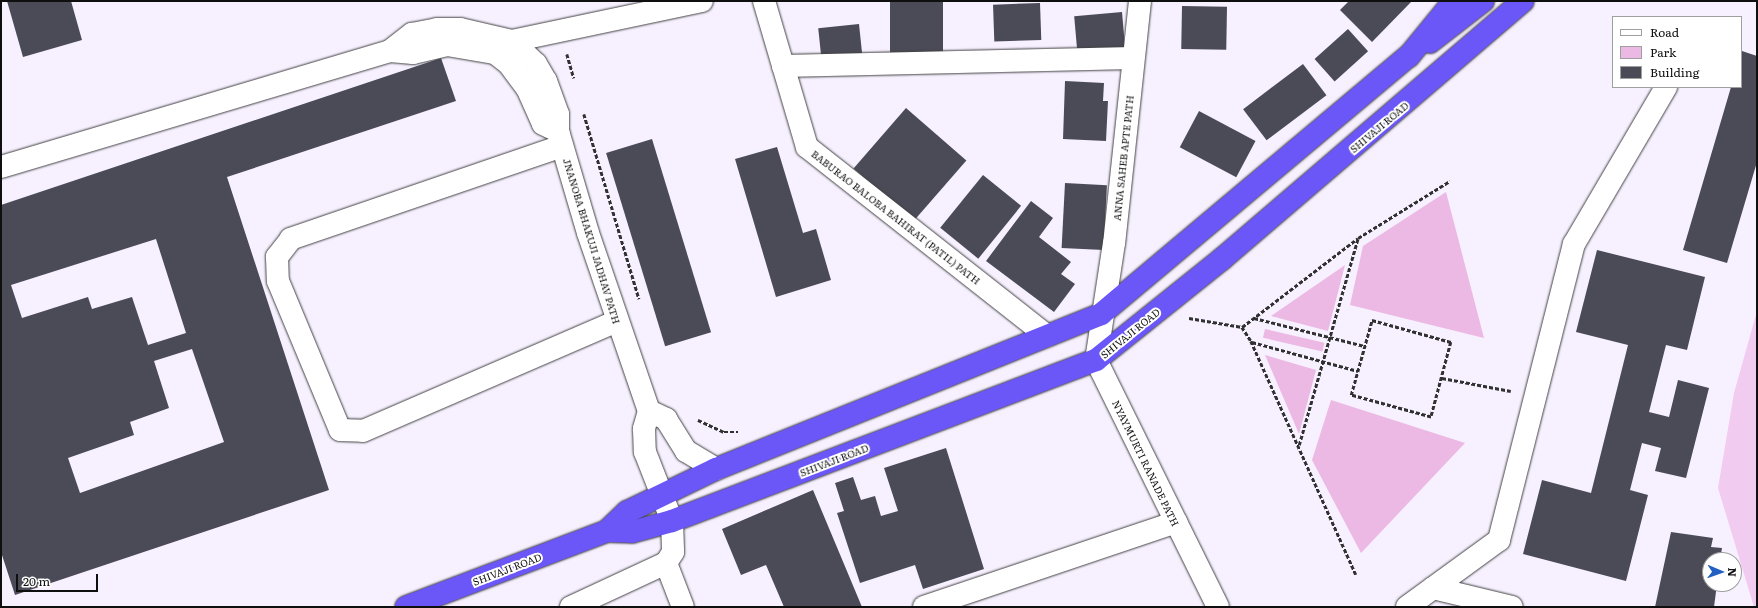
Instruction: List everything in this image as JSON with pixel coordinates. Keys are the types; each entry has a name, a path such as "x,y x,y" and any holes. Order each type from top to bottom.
{"highway":[{"name":"SHIVAJI ROAD","path":"406,607 607,531 627,512 716,469 1101,314 1409,56 1454,1"},
{"path":"1409,56 1483,1"},
{"name":"SHIVAJI ROAD","path":"607,531 632,532 672,521 1096,360 1222,259 1523,1"}],"street":[{"path":"1,166 390,51 412,34 437,29 482,32 503,47 702,1"},
{"name":"BABURAO BALOBA BAHIRAT (PATIL) PATH","path":"764,1 807,147 1047,336"},
{"name":"ANNA SAHEB APTE PATH","path":"1101,314 1114,243 1140,1"},
{"name":"JNANOBA BHAKUJI JADHAV PATH","path":"503,47 527,53 546,81 558,114 560,139 617,321 649,412"},
{"path":"783,66 1133,58"},
{"path":"1406,607 1499,540 1574,244 1665,88"},
{"path":"560,139 291,239 278,257 278,281 340,430 363,431 617,321"},
{"path":"1096,360 1101,314"},
{"name":"NYAYMURTI RANADE PATH","path":"1096,360 1218,607"},
{"path":"571,607 594,602 666,563 673,552 672,521 660,495 645,452 644,429 649,412 666,419 686,451 716,469"},
{"path":"924,607 1176,522"},
{"path":"666,563 683,607"},
{"path":"1433,588 1512,607"}],"path":[{"path":"560,33 576,85"},
{"path":"583,108 640,302"},
{"path":"1184,317 1242,327 1358,238 1450,181"},
{"path":"1299,446 1332,338 1358,238"},
{"path":"1254,318 1365,346"},
{"path":"1372,320 1451,342 1431,417 1351,395 1358,371 1372,320"},
{"path":"1242,327 1251,341 1356,575"},
{"path":"1251,341 1358,371"},
{"path":"1442,378 1536,396"},
{"path":"694,419 724,432 744,432"}],"green space":[{"path":"1446,192 1484,338 1350,305 1363,246"},
{"path":"1345,265 1328,331 1271,316"},
{"path":"1265,329 1324,343 1322,351 1263,338"},
{"path":"1265,355 1316,370 1299,434"},
{"path":"1331,400 1465,443 1361,553 1312,460"}],"shaded area":[{"path":"1757,311 1757,607 1754,607 1742,567 1742,552 1737,552 1718,488 1734,393"}],"building":[{"path":"7,1 71,1 82,40 23,57"},
{"path":"890,1 943,1 943,53 890,53"},
{"path":"1349,1 1412,1 1372,42 1340,10"},
{"path":"1040,3 1041,40 994,42 993,5"},
{"path":"1182,6 1227,7 1226,50 1181,49"},
{"path":"1122,12 1125,50 1077,54 1074,16"},
{"path":"859,24 862,54 821,58 818,28"},
{"path":"1348,29 1368,51 1335,81 1315,59"},
{"path":"1742,51 1757,56 1757,162 1727,263 1683,250 1731,88 1742,88"},
{"path":"441,58 456,101 227,177 329,490 15,595 1,552 1,205","holes":["156,239 186,333 148,345 132,297 92,309 88,297 22,318 11,285","192,349 224,442 80,493 68,458 134,435 130,422 169,408 154,361"]},
{"path":"1303,64 1326,95 1267,140 1243,109"},
{"path":"1065,81 1104,83 1103,101 1108,101 1106,141 1063,139"},
{"path":"906,108 966,160 914,221 854,168"},
{"path":"1199,111 1256,141 1236,177 1180,147"},
{"path":"652,139 711,332 665,346 606,153"},
{"path":"777,147 803,233 816,229 831,280 776,297 735,159"},
{"path":"983,175 1021,206 978,259 940,228"},
{"path":"1065,183 1107,185 1104,250 1062,248"},
{"path":"1031,201 1053,218 1039,237 1071,262 1061,274 1075,284 1054,312 986,261"},
{"path":"1597,250 1705,277 1687,350 1666,345 1649,412 1669,417 1678,380 1709,388 1686,478 1655,471 1661,448 1642,443 1630,490 1648,495 1626,581 1523,554 1542,480 1591,493 1628,345 1576,332"},
{"path":"946,448 984,569 923,589 915,565 860,583 837,513 844,511 835,483 853,477 861,500 875,496 881,516 898,511 884,468"},
{"path":"813,490 862,607 784,607 766,565 741,575 722,529"},
{"path":"1671,532 1713,538 1711,547 1722,548 1721,552 1702,552 1702,592 1716,592 1714,607 1655,607"}]}
